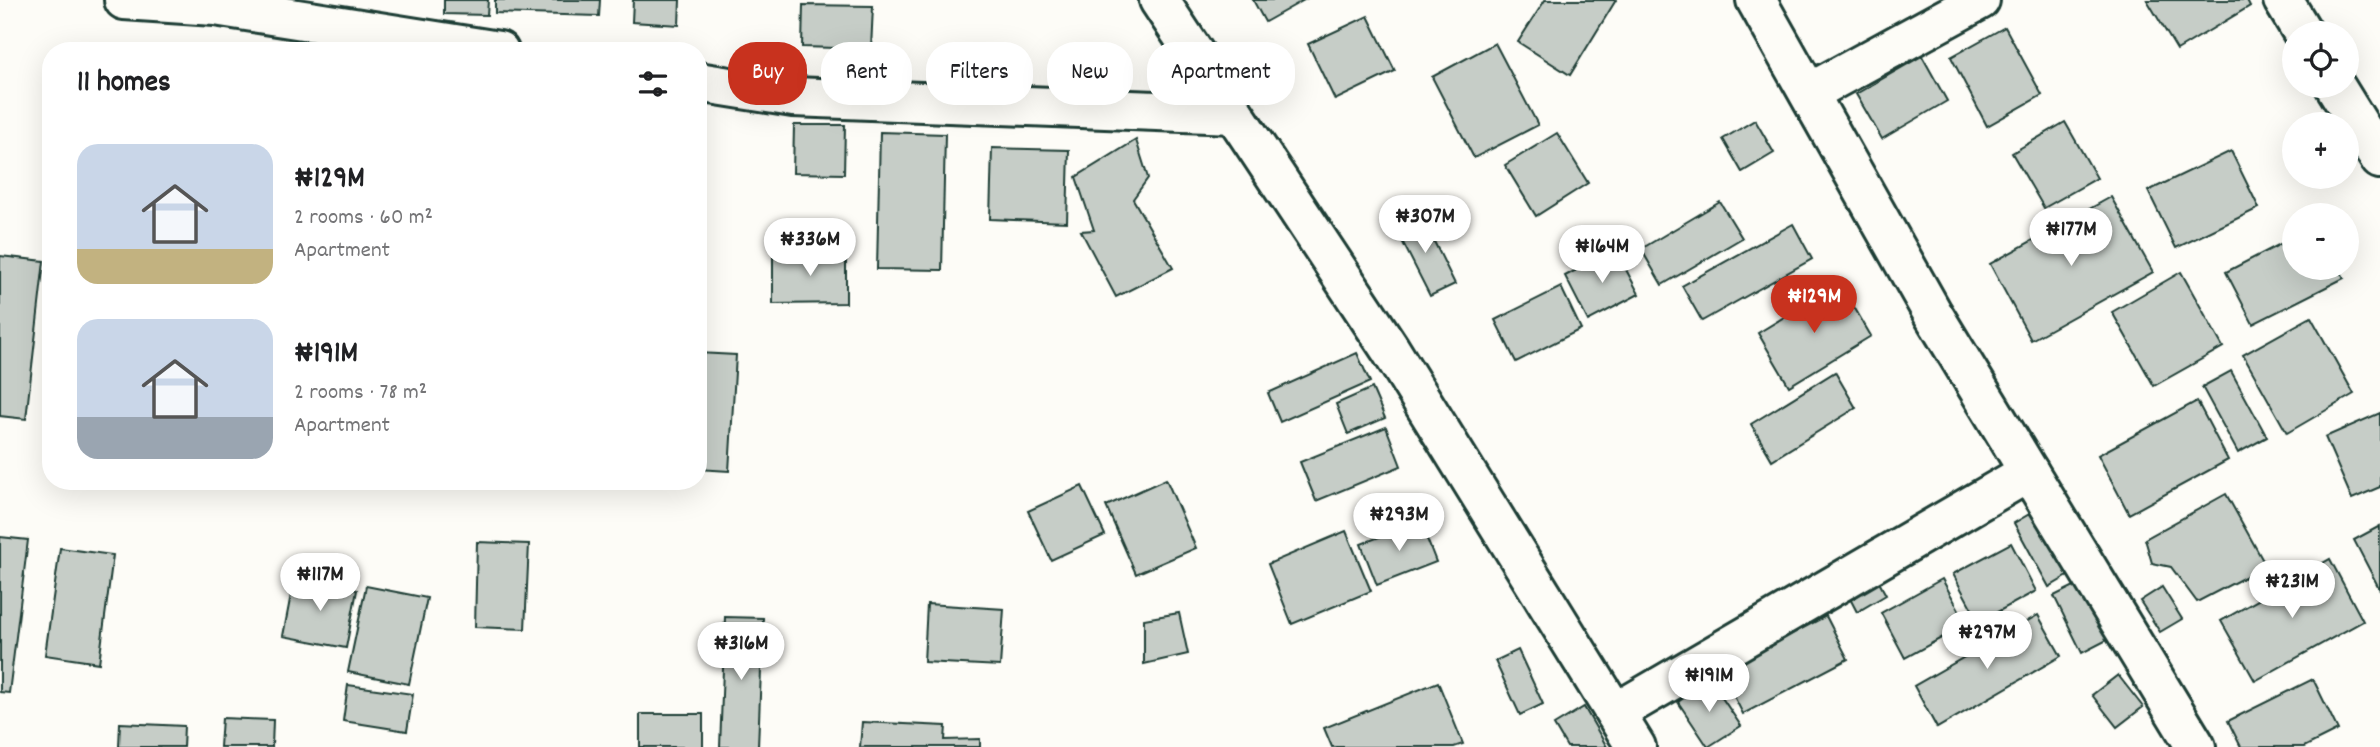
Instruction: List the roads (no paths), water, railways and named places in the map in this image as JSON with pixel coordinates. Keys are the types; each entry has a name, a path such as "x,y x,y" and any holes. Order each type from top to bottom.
{"street":[{"path":"124,0 215,6 442,42"},
{"path":"1159,0 1390,349 1636,747"},
{"path":"1756,0 1933,314 2196,747"},
{"path":"1809,93 1980,0"},
{"path":"2283,0 2296,21"},
{"path":"707,83 793,97 1234,114"},
{"path":"2343,98 2380,159"},
{"path":"1615,713 2029,472"}]}
